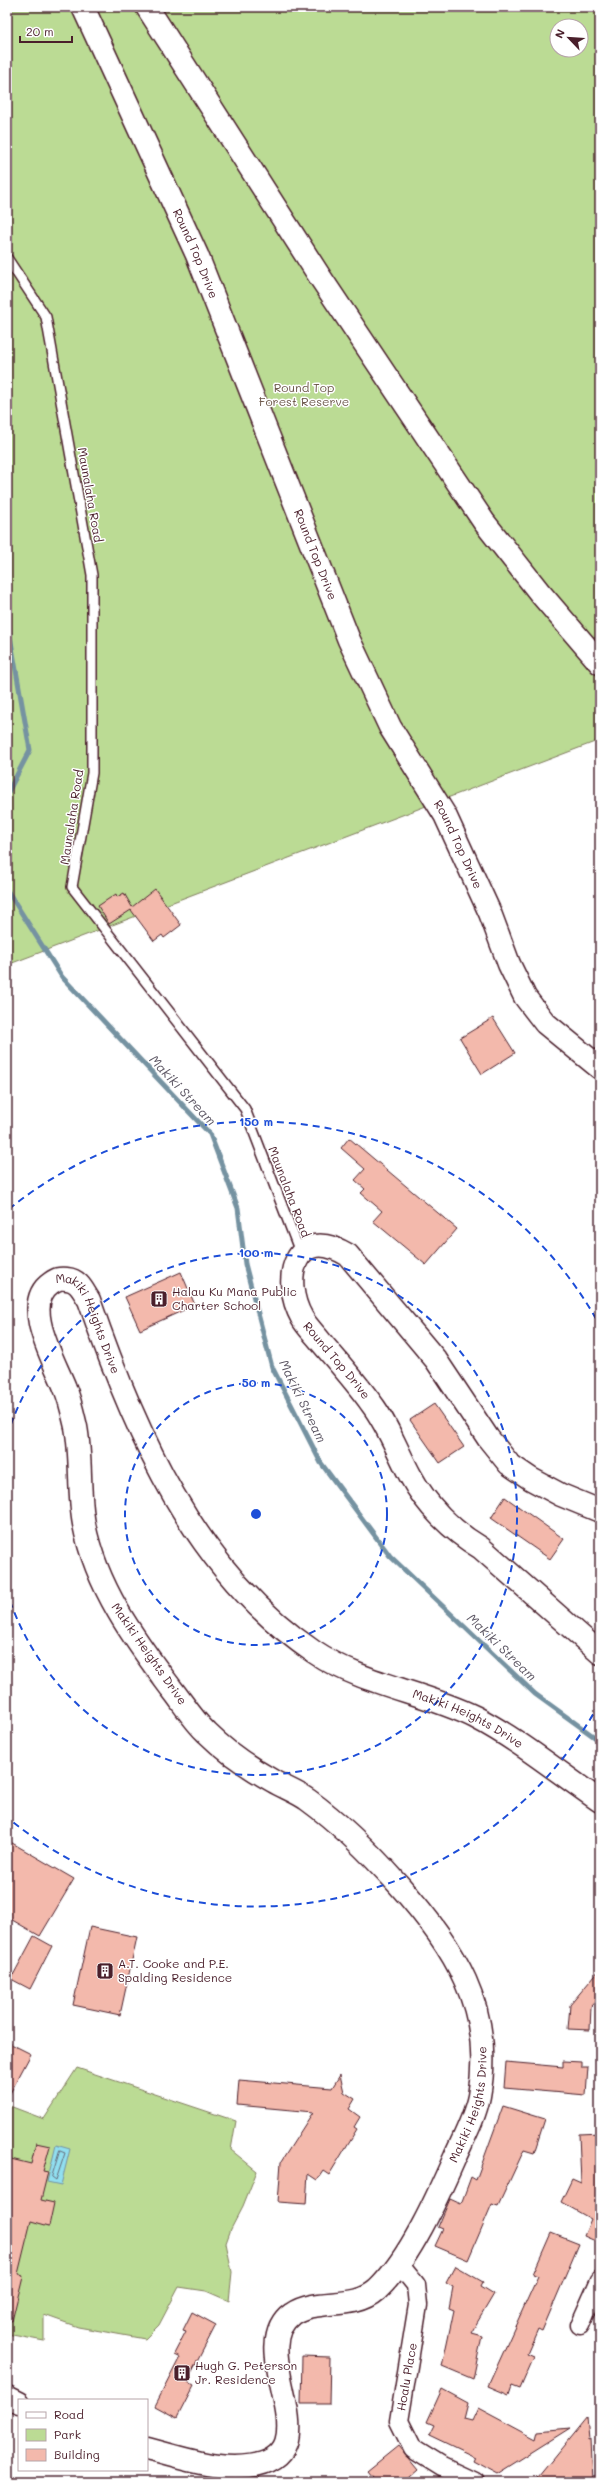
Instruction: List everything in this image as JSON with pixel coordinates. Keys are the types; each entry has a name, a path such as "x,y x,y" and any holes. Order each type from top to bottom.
{"street":[{"name":"Round Top Drive","path":"83,7 197,255 349,640 390,727 445,814 490,913 509,964 525,997 545,1023 600,1068"},
{"path":"147,7 320,277 484,522 540,593 600,663"},
{"path":"302,1252 316,1244 328,1245 348,1255 436,1360 488,1438 509,1464 531,1480 561,1495 600,1511"},
{"name":"Round Top Drive","path":"302,1252 291,1280 293,1295 302,1319 372,1404 388,1428 410,1474 421,1493 434,1510 457,1531 481,1548 600,1654"},
{"name":"Makiki Heights Drive","path":"148,2449 229,2467 260,2464 272,2459 281,2450 289,2431 286,2400 275,2346 282,2324 295,2312 306,2308 343,2304 373,2293 398,2263 425,2220 446,2178 477,2103 481,2055 473,1997 448,1947 434,1926 380,1864 308,1800 272,1781 207,1733 162,1676 117,1611 100,1578 88,1544 80,1497 80,1454 72,1412 66,1391 41,1328 38,1316 40,1299 46,1286 59,1279 69,1279 82,1288 89,1300 121,1388 163,1476 214,1557 256,1605 315,1653 349,1670 474,1717 517,1744 600,1801"},
{"name":"Hoalu Place","path":"398,2263 416,2285 418,2305 399,2421 413,2449 442,2468 474,2482"},
{"path":"580,2325 600,2280"},
{"path":"7,2397 18,2403"}],"lane":[{"name":"Maunalaha Road","path":"7,258 46,317 92,575 92,773 72,887 245,1109 298,1247 302,1252"}],"green space":[{"name":"Round Top Forest Reserve","path":"7,7 600,7 600,740 7,965"},
{"path":"77,2068 236,2121 231,2150 257,2171 226,2243 232,2272 229,2301 206,2291 179,2287 159,2325 145,2339 78,2327 44,2315 44,2341 7,2334 7,2105 44,2119"}],"water":[{"path":"56,2145 70,2149 61,2185 47,2182"}],"building":[{"path":"155,889 181,925 164,938 162,935 154,941 131,910 109,924 98,906 116,894 117,897 124,893 132,907"},
{"path":"493,1018 515,1053 482,1074 460,1038"},
{"path":"349,1138 457,1229 426,1265 373,1221 382,1211 361,1193 365,1189 355,1180 365,1169 341,1148"},
{"name":"Halau Ku Mana Public Charter School","path":"181,1272 195,1305 140,1330 125,1297"},
{"path":"434,1404 464,1447 440,1463 410,1420"},
{"path":"505,1497 564,1539 550,1559 491,1518"},
{"path":"7,1840 74,1879 40,1936 7,1917"},
{"name":"A.T. Cooke and P.E. Spalding Residence","path":"90,1927 137,1937 120,2015 73,2005"},
{"path":"34,1936 52,1946 30,1989 11,1979"},
{"path":"600,1969 600,1996 591,2006 590,2030 568,2029 570,2005"},
{"path":"7,2042 31,2054 7,2099"},
{"path":"563,2061 581,2062 581,2067 588,2067 586,2095 504,2088 506,2062 563,2067"},
{"path":"340,2075 344,2092 355,2099 349,2109 360,2117 354,2127 357,2129 329,2175 323,2171 317,2180 308,2174 306,2204 278,2202 281,2162 313,2112 237,2105 239,2080 332,2088"},
{"path":"503,2106 545,2119 534,2153 524,2150 498,2206 492,2204 468,2260 435,2246 443,2229 438,2227 450,2199 461,2204 471,2177 476,2180"},
{"path":"600,2133 600,2243 584,2236 591,2219 561,2202 572,2179 581,2183 579,2134"},
{"path":"36,2143 50,2146 43,2171 48,2172 41,2200 54,2203 49,2226 31,2221 18,2274 23,2276 12,2321 7,2320 7,2158 31,2164"},
{"path":"551,2233 579,2244 542,2331 538,2329 527,2354 534,2357 520,2389 512,2386 509,2395 488,2386 538,2276 533,2274"},
{"path":"455,2266 483,2282 481,2286 494,2294 471,2333 482,2336 473,2379 442,2366 454,2310 449,2308 453,2287 446,2283"},
{"name":"Hugh G. Peterson Jr. Residence","path":"192,2312 216,2325 187,2381 194,2385 177,2418 155,2406 180,2357 174,2354 186,2331 183,2330"},
{"path":"302,2356 330,2357 329,2404 301,2404"},
{"path":"442,2389 468,2403 464,2419 472,2421 478,2408 536,2439 538,2431 570,2428 497,2474 473,2461 475,2457 429,2435 434,2425 427,2422"},
{"path":"587,2417 589,2440 591,2439 593,2482 534,2482"},
{"path":"398,2446 418,2470 404,2482 376,2482 367,2471"}],"waterway":[{"path":"7,619 30,750 7,794"},
{"name":"Makiki Stream","path":"7,890 62,977 210,1134 238,1208 245,1264 272,1367 321,1463 390,1556 535,1694 600,1741"}],"place":[{"name":"Halau Ku Mana Public Charter School","path":"159,1299"},
{"name":"A.T. Cooke and P.E. Spalding Residence","path":"105,1971"},
{"name":"Hugh G. Peterson Jr. Residence","path":"182,2373"}]}
